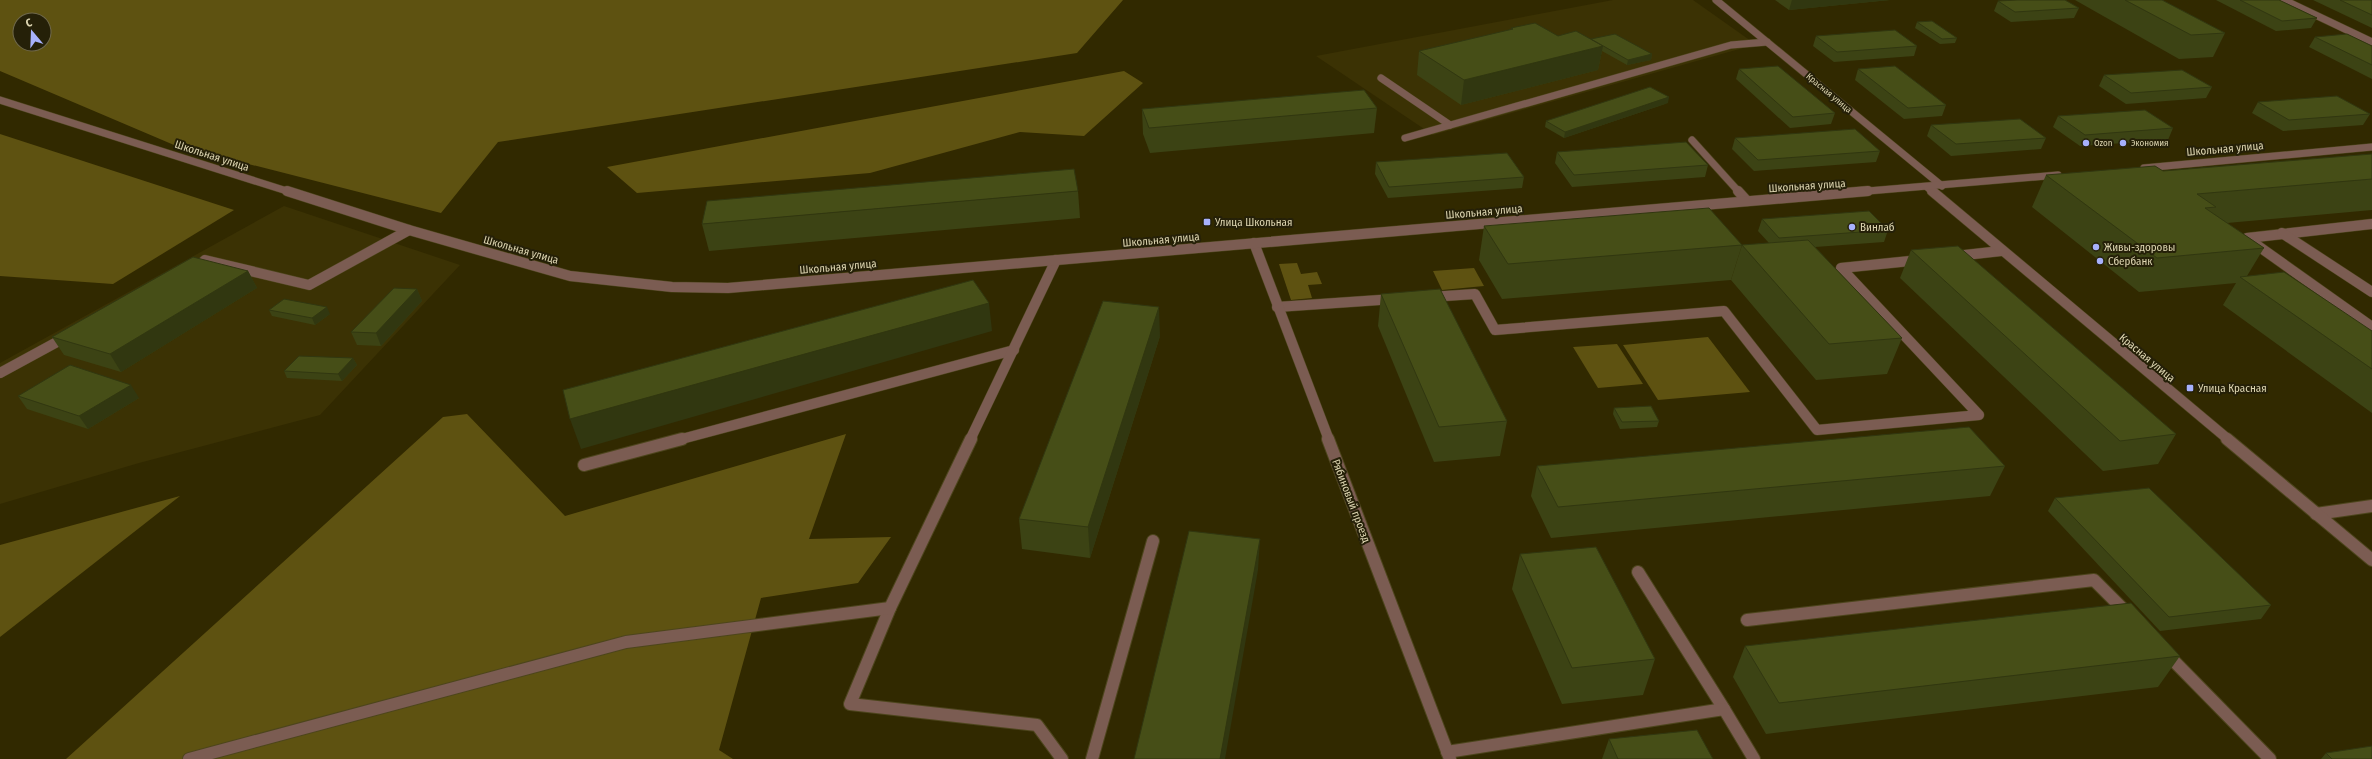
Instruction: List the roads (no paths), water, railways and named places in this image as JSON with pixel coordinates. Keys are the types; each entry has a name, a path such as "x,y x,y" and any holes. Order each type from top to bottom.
{"street":[{"name":"Красная улица","path":"1716,0 1942,186"},
{"path":"2284,0 2372,42"},
{"path":"1405,138 1731,45 1767,42"},
{"path":"1381,78 1450,125"},
{"name":"Школьная улица","path":"0,100 409,230 570,276 672,287 728,288 2067,175"},
{"path":"1692,140 1747,201"},
{"name":"Школьная улица","path":"2137,168 2372,147"},
{"name":"Красная улица","path":"1927,187 2001,251 2372,560"},
{"path":"2370,324 2247,238 2372,224"},
{"path":"192,268 205,260 309,285 409,230"},
{"path":"2282,233 2372,292"},
{"name":"Рябиновый проезд","path":"1254,243 1277,307 1449,755"},
{"path":"1947,257 2001,251"},
{"path":"1419,298 1475,294 1495,330 1724,311 1817,430 1979,414 1841,268 1932,258"},
{"path":"1056,260 890,608 850,704 1037,725 1062,759"},
{"path":"1277,307 1404,299"},
{"path":"0,373 75,332"},
{"path":"584,465 1014,350"},
{"path":"2316,514 2372,506"},
{"path":"1092,759 1153,541"},
{"path":"1638,572 1754,759"},
{"path":"1747,620 2094,580 2138,625"},
{"path":"189,759 626,642 890,608"},
{"path":"2155,642 2270,759"},
{"path":"1449,755 1724,709"}],"place":[{"name":"Ozon","path":"2086,143"},
{"name":"Экономия","path":"2123,143"},
{"name":"Улица Школьная","path":"1207,222"},
{"name":"Винлаб","path":"1852,227"},
{"name":"Живы-здоровы","path":"2096,247"},
{"name":"Сбербанк","path":"2100,261"},
{"name":"Улица Красная","path":"2190,388"}]}
